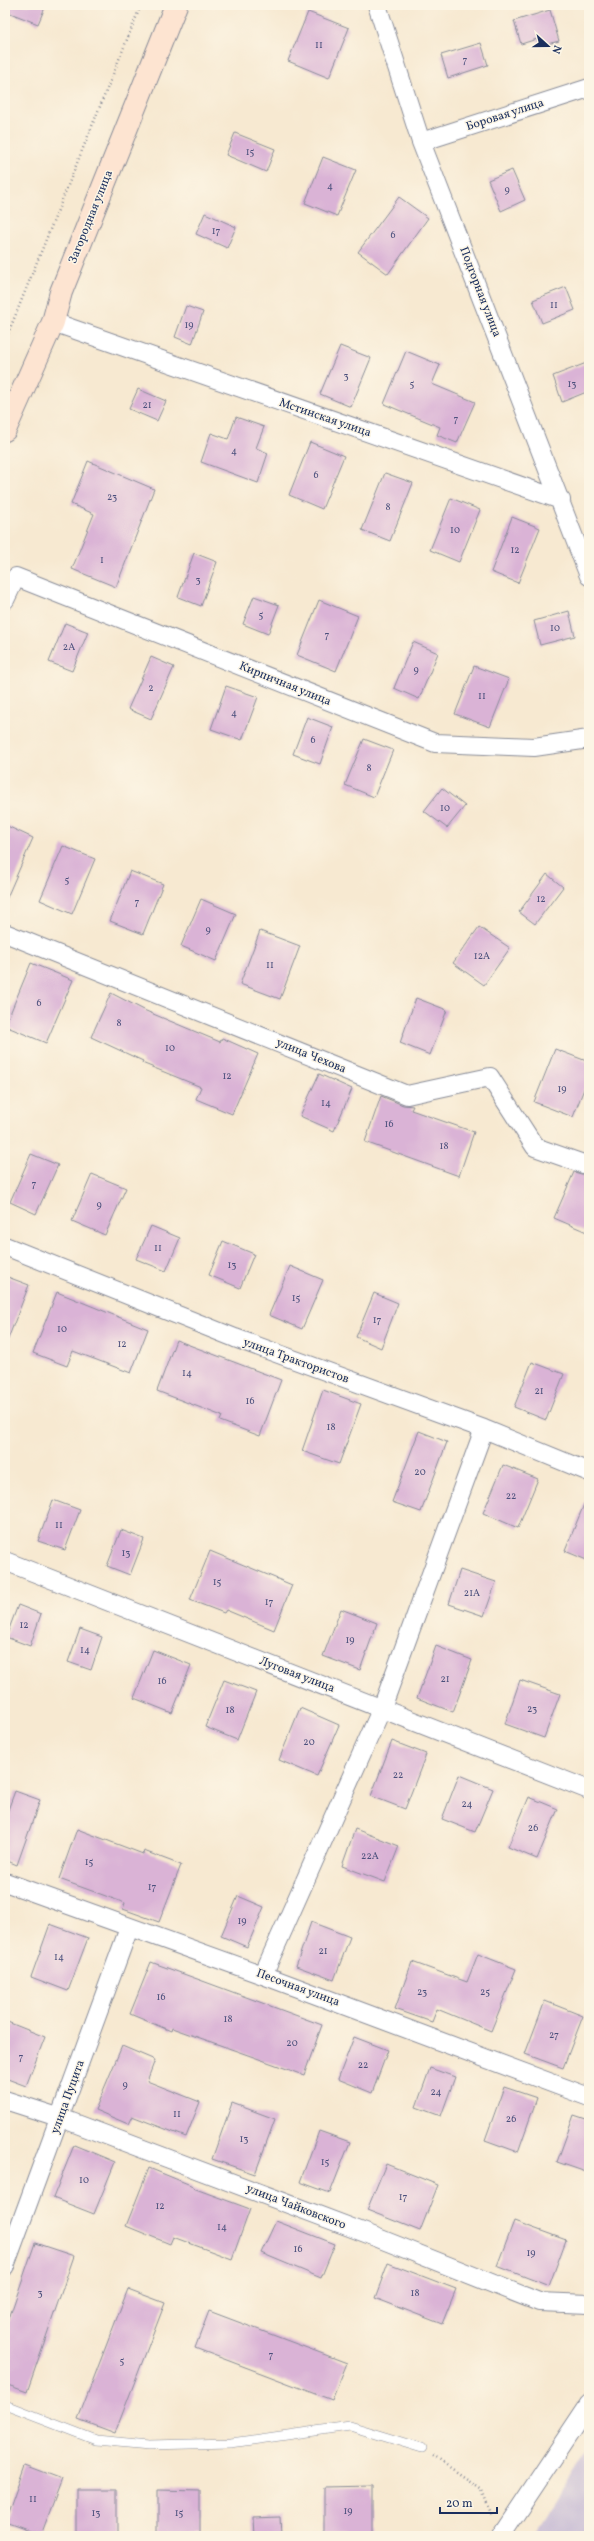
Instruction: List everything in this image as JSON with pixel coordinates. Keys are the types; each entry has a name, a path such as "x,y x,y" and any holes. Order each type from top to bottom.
{"main road":[{"name":"Загородная улица","path":"5,430 53,322 61,292 176,5"}],"street":[{"name":"Подгорная улица","path":"377,5 421,142 561,500 589,576"},
{"name":"Боровая улица","path":"421,142 589,88"},
{"name":"Мстинская улица","path":"53,322 88,336 561,500"},
{"name":"Кирпичная улица","path":"5,600 16,577 434,743 534,747 589,739"},
{"name":"улица Чехова","path":"5,933 408,1095 490,1076 535,1147 589,1166"},
{"name":"улица Трактористов","path":"5,1246 235,1338 484,1429 589,1472"},
{"path":"263,1974 382,1708 484,1429"},
{"name":"Луговая улица","path":"5,1561 589,1790"},
{"name":"Песочная улица","path":"5,1882 129,1928 263,1974 589,2097"},
{"name":"улица Пуцита","path":"5,2266 61,2118 129,1928"},
{"name":"улица Чайковского","path":"5,2100 61,2118 368,2234 538,2302 589,2304"},
{"path":"501,2536 589,2404"}],"lane":[{"path":"5,2405 96,2440 149,2445 231,2443 350,2426 422,2448"}],"path":[{"path":"5,341 141,5"},
{"path":"422,2448 482,2490 493,2516"}],"shaded area":[{"path":"589,2447 589,2536 533,2536"}],"building":[{"path":"5,5 46,5 38,24 5,11"},
{"path":"550,10 559,41 539,46 537,39 521,44 514,21"},
{"path":"308,12 349,28 329,78 288,61"},
{"path":"481,43 488,65 448,78 441,55"},
{"path":"235,133 275,149 266,172 226,155"},
{"path":"323,157 356,170 337,216 305,203"},
{"path":"512,170 525,200 501,211 488,180"},
{"path":"399,197 428,218 388,274 358,252"},
{"path":"205,213 236,227 227,248 196,234"},
{"path":"566,287 575,310 542,323 533,300"},
{"path":"186,306 203,312 192,344 175,337"},
{"path":"340,346 371,358 351,407 320,394"},
{"path":"406,351 440,365 432,384 475,402 457,443 437,435 440,427 384,404"},
{"path":"589,362 589,391 562,402 553,376"},
{"path":"138,389 166,401 157,421 129,409"},
{"path":"236,417 264,427 256,448 268,453 258,483 201,462 211,433 228,439"},
{"path":"310,442 344,456 322,509 289,495"},
{"path":"88,461 154,489 116,587 72,569 94,514 71,504"},
{"path":"385,473 413,483 390,541 362,530"},
{"path":"451,498 480,510 459,562 430,550"},
{"path":"512,517 540,528 518,583 491,572"},
{"path":"194,553 217,562 201,606 178,597"},
{"path":"254,596 279,605 268,634 243,624"},
{"path":"319,600 358,616 336,671 297,655"},
{"path":"569,611 575,636 540,645 534,621"},
{"path":"65,623 88,632 72,671 49,662"},
{"path":"413,642 438,653 419,699 394,688"},
{"path":"151,657 174,667 151,719 128,709"},
{"path":"474,666 509,679 490,727 455,714"},
{"path":"226,686 258,697 242,740 211,729"},
{"path":"307,717 333,727 320,764 293,754"},
{"path":"364,739 393,750 374,797 345,785"},
{"path":"442,788 465,806 447,828 424,811"},
{"path":"5,825 33,838 5,902"},
{"path":"63,846 95,859 72,914 40,900"},
{"path":"130,871 163,884 143,934 110,921"},
{"path":"547,874 563,887 535,924 519,912"},
{"path":"201,899 236,914 216,961 181,946"},
{"path":"479,927 510,948 484,985 453,963"},
{"path":"260,931 300,946 280,999 240,984"},
{"path":"31,963 73,980 46,1043 5,1026"},
{"path":"111,993 146,1011 220,1042 222,1038 258,1054 232,1114 196,1099 201,1087 142,1063 143,1061 91,1037"},
{"path":"416,998 447,1010 430,1055 400,1043"},
{"path":"555,1049 589,1062 589,1076 573,1117 534,1102"},
{"path":"319,1074 352,1089 334,1131 300,1116"},
{"path":"381,1096 403,1105 413,1106 411,1110 474,1132 459,1176 365,1142"},
{"path":"31,1154 58,1165 36,1214 10,1202"},
{"path":"574,1172 589,1176 589,1233 554,1218"},
{"path":"92,1174 126,1188 105,1235 72,1221"},
{"path":"151,1226 180,1238 166,1271 136,1259"},
{"path":"223,1241 254,1254 240,1288 209,1275"},
{"path":"290,1266 323,1280 302,1329 269,1315"},
{"path":"5,1276 29,1285 6,1344 5,1344"},
{"path":"57,1292 148,1329 131,1373 73,1351 67,1366 33,1353"},
{"path":"374,1293 398,1303 381,1348 356,1337"},
{"path":"176,1340 281,1380 260,1436 220,1421 222,1416 157,1391"},
{"path":"532,1362 564,1374 546,1420 514,1407"},
{"path":"323,1390 361,1404 339,1464 302,1451"},
{"path":"419,1431 447,1442 421,1512 392,1502"},
{"path":"503,1465 538,1479 518,1528 483,1513"},
{"path":"589,1492 589,1561 565,1551"},
{"path":"53,1500 80,1510 65,1550 38,1541"},
{"path":"121,1530 144,1539 130,1575 107,1566"},
{"path":"210,1551 292,1585 274,1630 226,1610 224,1613 190,1600"},
{"path":"460,1570 496,1582 484,1616 449,1604"},
{"path":"18,1605 41,1614 30,1646 6,1637"},
{"path":"341,1609 377,1623 360,1670 323,1656"},
{"path":"80,1629 102,1637 91,1670 68,1662"},
{"path":"436,1646 472,1660 453,1712 417,1698"},
{"path":"153,1650 191,1665 172,1713 134,1698"},
{"path":"224,1680 256,1692 237,1740 205,1727"},
{"path":"520,1680 560,1694 544,1738 505,1724"},
{"path":"300,1708 339,1725 317,1776 279,1760"},
{"path":"392,1741 426,1754 405,1809 371,1796"},
{"path":"459,1775 493,1789 475,1832 442,1819"},
{"path":"15,1791 40,1800 17,1865 5,1860 5,1818"},
{"path":"529,1797 558,1809 537,1859 508,1847"},
{"path":"77,1829 143,1854 144,1851 181,1865 159,1922 123,1909 125,1903 59,1879"},
{"path":"355,1829 399,1846 385,1882 342,1866"},
{"path":"238,1896 264,1907 247,1947 221,1936"},
{"path":"311,1922 350,1937 334,1980 296,1966"},
{"path":"50,1924 88,1938 68,1991 31,1977"},
{"path":"478,1954 516,1969 491,2031 437,2009 432,2022 395,2009 412,1962 467,1982"},
{"path":"151,1962 322,2025 304,2075 172,2028 171,2031 130,2014"},
{"path":"545,2001 583,2016 563,2068 525,2054"},
{"path":"5,2021 45,2037 26,2086 5,2078"},
{"path":"354,2037 388,2050 372,2093 338,2079"},
{"path":"122,2046 155,2060 147,2081 200,2102 186,2137 132,2116 128,2124 95,2110"},
{"path":"430,2068 455,2077 441,2116 416,2107"},
{"path":"504,2087 537,2098 518,2152 485,2140"},
{"path":"232,2103 275,2119 255,2174 212,2159"},
{"path":"574,2115 589,2120 589,2173 557,2162"},
{"path":"319,2131 350,2142 330,2193 300,2182"},
{"path":"74,2145 115,2162 94,2214 53,2198"},
{"path":"386,2164 438,2185 420,2231 367,2210"},
{"path":"149,2168 193,2186 193,2188 250,2209 232,2259 173,2237 170,2244 126,2226"},
{"path":"276,2221 335,2244 321,2278 261,2253"},
{"path":"514,2221 566,2240 549,2286 497,2266"},
{"path":"35,2243 74,2256 27,2392 5,2384 5,2330"},
{"path":"388,2263 456,2289 442,2324 375,2298"},
{"path":"128,2289 165,2303 115,2433 78,2419"},
{"path":"209,2311 347,2363 332,2400 195,2348"},
{"path":"25,2465 62,2479 41,2535 5,2522"},
{"path":"372,2486 372,2536 324,2536 324,2487"},
{"path":"76,2489 117,2489 117,2536 76,2536"},
{"path":"158,2490 200,2491 200,2536 158,2536"},
{"path":"280,2517 281,2536 253,2536 252,2518"}]}
